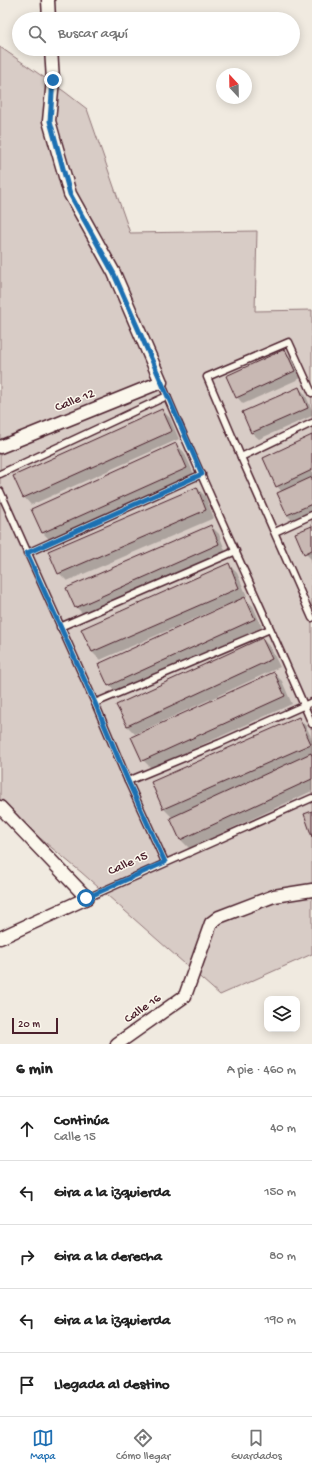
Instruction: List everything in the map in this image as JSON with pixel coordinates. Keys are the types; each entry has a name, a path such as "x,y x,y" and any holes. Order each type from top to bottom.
{"street":[{"path":"48,0 49,12"},
{"path":"51,56 53,80 50,121 70,194 114,274 161,382"},
{"name":"Calle 12","path":"0,447 161,382"},
{"path":"0,807 86,898"},
{"name":"Calle 16","path":"116,1044 185,996 211,923 219,917 274,896 312,890"},
{"name":"Calle 15","path":"0,938 86,898"}],"lane":[{"path":"312,393 289,342 207,377 241,457 310,610 312,618"},
{"path":"161,382 312,724"},
{"path":"0,474 167,396"},
{"path":"241,457 312,423"},
{"path":"27,553 202,474"},
{"path":"0,491 165,862"},
{"path":"275,532 312,515"},
{"path":"60,627 236,551"},
{"path":"95,703 270,629"},
{"path":"128,781 220,743 312,702"},
{"name":"Calle 15","path":"86,898 312,798"}],"shaded area":[{"path":"0,47 87,109 130,233 257,231 255,311 312,310 312,954 220,995 81,872 0,805"}],"building":[{"path":"285,349 295,371 236,398 226,376"},
{"path":"299,387 308,408 251,433 242,412"},
{"path":"162,409 172,431 23,498 13,476"},
{"path":"312,435 312,470 276,487 263,458"},
{"path":"176,443 187,468 42,533 31,509"},
{"path":"312,477 312,504 287,515 277,493"},
{"path":"197,487 206,510 58,574 48,551"},
{"path":"211,525 219,544 75,608 66,588"},
{"path":"312,526 312,550 304,554 295,533"},
{"path":"229,563 239,588 92,652 81,629"},
{"path":"245,597 255,619 108,686 98,664"},
{"path":"262,638 272,659 127,726 116,705"},
{"path":"274,672 285,696 142,761 131,737"},
{"path":"299,717 311,744 163,809 151,782"},
{"path":"311,753 312,779 180,840 170,818"},
{"path":"312,811 312,837 304,814"}],"route":[{"path":"53,80 50,121 70,194 114,274 202,474 27,553 165,862 86,898"}]}
